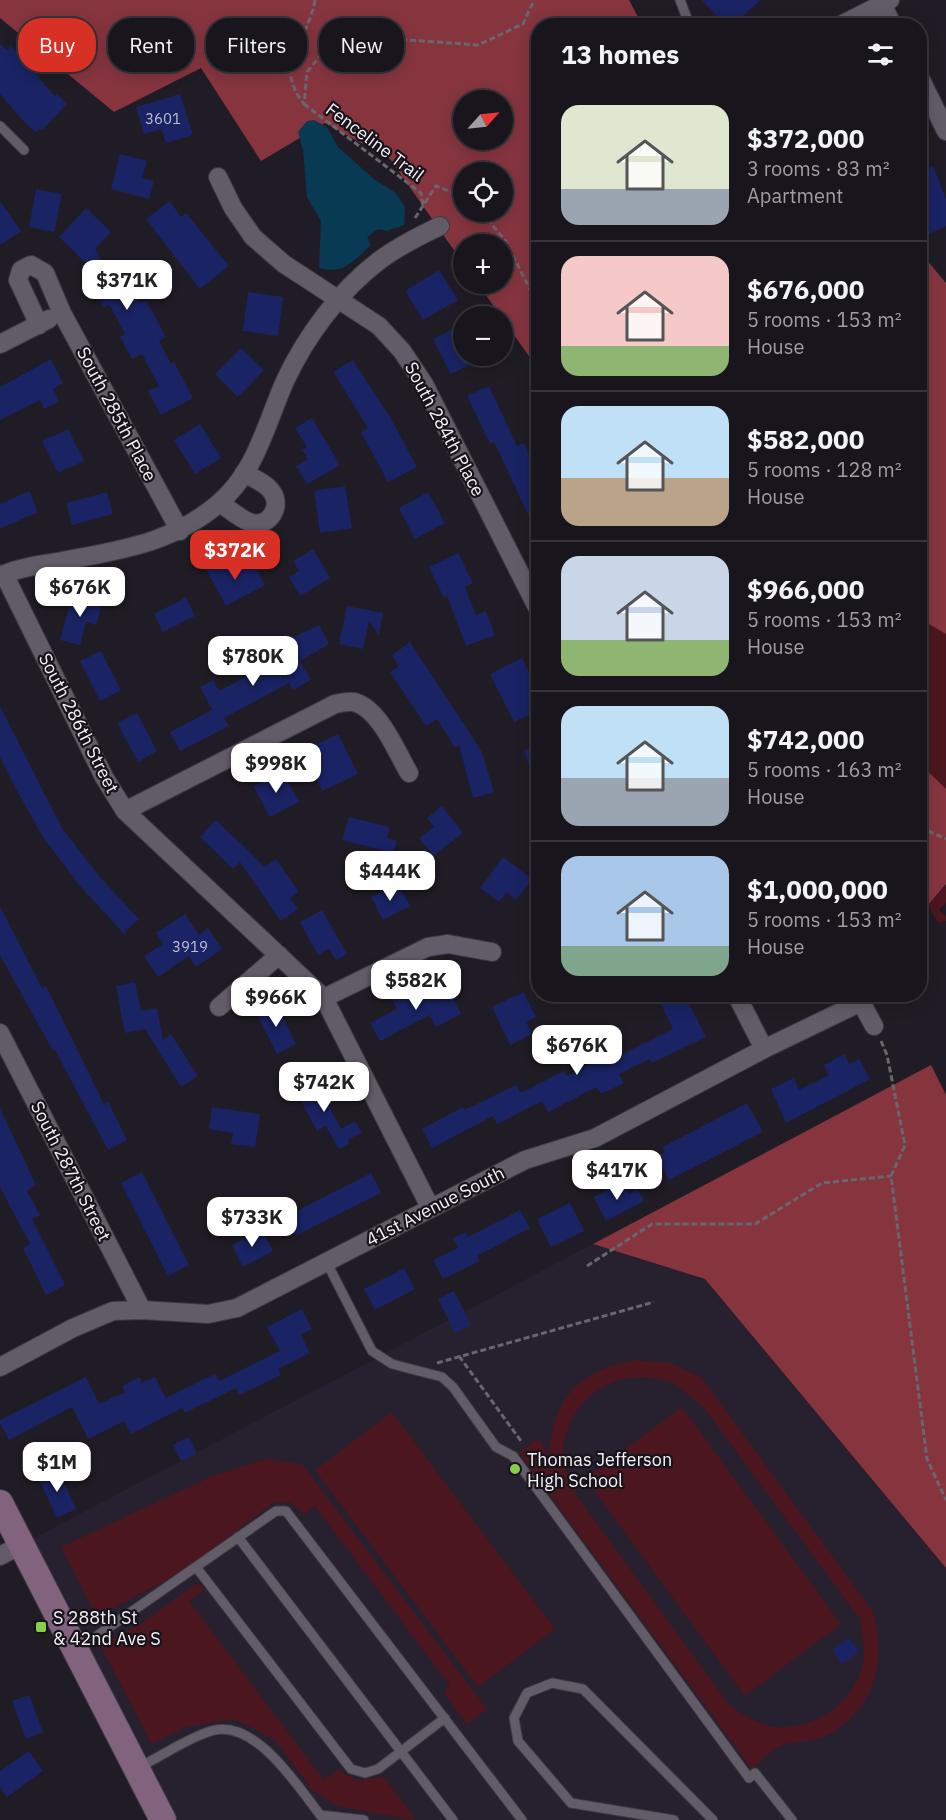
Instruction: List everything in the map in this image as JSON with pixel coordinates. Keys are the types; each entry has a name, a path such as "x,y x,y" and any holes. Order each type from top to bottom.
{"main road":[{"path":"0,1503 11,1551 76,1650 163,1820"}],"street":[{"path":"853,18 884,1 890,18"},
{"path":"927,92 946,131"},
{"name":"South 284th Place","path":"218,177 232,208 253,237 284,264 380,326 402,351 423,384 531,595"},
{"path":"2,575 147,544 180,531 220,503 244,473 262,443 295,363 310,335 338,300 378,261 440,226"},
{"name":"South 285th Place","path":"39,325 18,280 21,270 26,266 36,266 45,273 62,313 180,531"},
{"path":"0,344 62,313"},
{"path":"220,503 250,523 266,521 272,516 276,502 274,494 244,473"},
{"name":"South 286th Street","path":"2,575 104,777 125,811 324,998 430,1207"},
{"path":"125,811 334,704 352,701 364,706 376,719 410,773"},
{"path":"324,998 428,947 448,944 492,952"},
{"path":"219,1007 279,955"},
{"path":"740,1002 764,1049"},
{"name":"41st Avenue South","path":"0,1366 113,1311 142,1310 208,1314 237,1308 525,1160 595,1138 764,1049 861,1002 874,1026"},
{"name":"South 287th Street","path":"0,1033 142,1310"}],"lane":[{"path":"680,0 687,18"},
{"path":"0,126 24,150"},
{"path":"327,1263 372,1352 392,1364 442,1377 453,1387 496,1447 513,1456 749,1778 755,1773 792,1820"},
{"path":"76,1650 276,1511 286,1511 522,1820"},
{"path":"238,1538 453,1820"},
{"path":"196,1567 351,1769 365,1773 378,1769 445,1718"},
{"path":"674,1820 571,1803 518,1741 514,1718 527,1693 552,1683 583,1689 713,1820"},
{"path":"136,1769 206,1733 228,1730 255,1740 277,1760 322,1817 363,1820"}],"path":[{"path":"304,104 292,88 290,65 315,0"},
{"path":"304,104 307,72 330,44 366,37 477,45 523,24 534,0"},
{"name":"Fenceline Trail","path":"304,104 421,194 423,205 436,186 453,193"},
{"path":"490,222 505,240 531,291"},
{"path":"927,830 946,838"},
{"path":"874,1026 887,1055 905,1145 891,1176 927,1459 946,1500"},
{"path":"587,1266 652,1224 755,1224 822,1183 891,1176"},
{"path":"412,1369 654,1302"},
{"path":"459,1356 521,1441"}],"shaded area":[{"path":"0,0 629,0 638,18 531,18 531,359 513,334 513,306 494,306 485,294 513,294 513,234 453,234 453,249 390,159 325,123 261,161 201,68 194,72 194,18 108,18 108,72 193,72 114,112 65,72 96,72 96,18 18,18 18,33 0,18"},
{"path":"927,260 946,283 946,634 927,623"},
{"path":"946,621 946,811 927,820 927,623 934,627"},
{"path":"927,771 946,789 946,884 928,905"},
{"path":"946,885 946,903 939,910 946,916 946,921 938,923 928,905"},
{"path":"931,1065 946,1095 946,1568 705,1279 593,1244"},
{"name":"Thomas Jefferson High School","path":"593,1244 705,1279 946,1568 946,1820 163,1820 21,1545"},
{"path":"636,1360 671,1363 702,1378 872,1610 877,1628 878,1663 874,1680 858,1711 845,1723 823,1737 785,1744 776,1748 752,1769 519,1453 538,1438 549,1455 552,1434 563,1402 584,1379 616,1365","holes":["647,1377 672,1382 704,1408 860,1619 864,1656 861,1672 854,1686 834,1709 807,1723 792,1727 770,1726 730,1706 577,1496 567,1475 563,1459 564,1441 573,1418 588,1398 608,1384 622,1379"]},
{"path":"682,1407 841,1624 745,1696 585,1478"},
{"path":"392,1412 555,1629 478,1687 315,1470"},
{"path":"266,1459 302,1464 487,1709 467,1724 443,1692 450,1686 315,1506 304,1514 289,1502 273,1503 183,1571 97,1617 61,1547 210,1477"},
{"path":"198,1582 204,1590 189,1601 324,1780 338,1770 358,1781 383,1776 415,1818 413,1820 337,1806 312,1790 275,1740 235,1719 186,1727 152,1744 100,1645 142,1623"}],"water":[{"path":"314,120 327,127 338,147 375,180 396,193 405,207 404,225 387,231 378,229 367,237 371,245 348,265 335,270 319,268 321,221 307,197 303,150 298,132 307,121"}],"building":[{"path":"702,0 760,0 741,18 719,18"},
{"path":"0,44 7,50 11,46 18,54 18,72 34,72 55,96 57,94 67,104 42,130 40,128 36,132 0,94"},
{"path":"180,94 193,135 166,143 161,129 144,134 136,107"},
{"path":"120,154 147,161 142,178 154,181 149,199 111,189"},
{"path":"933,166 946,199 946,226 927,235 927,169"},
{"path":"36,189 62,194 54,232 29,227"},
{"path":"0,201 21,231 0,245"},
{"path":"170,201 181,217 186,213 229,266 200,289 146,219"},
{"path":"86,208 111,232 95,249 106,268 115,262 140,303 146,300 166,337 159,341 171,364 174,362 193,398 161,415 148,391 159,386 142,354 132,359 120,337 125,334 109,304 104,308 81,269 88,265 59,237"},
{"path":"439,270 458,300 423,320 405,291"},
{"path":"248,292 283,297 278,336 243,331"},
{"path":"453,329 453,366 467,366 451,374 433,339"},
{"path":"241,348 264,370 238,397 215,374"},
{"path":"51,359 63,383 53,389 59,401 44,409 40,400 0,420 0,387"},
{"path":"353,360 390,417 417,467 388,482 361,432 368,428 333,372"},
{"path":"489,386 517,446 524,443 531,460 531,520 494,442 490,444 467,396"},
{"path":"312,418 340,465 307,484 296,466 308,459 302,450 307,447 295,428"},
{"path":"200,424 221,458 195,474 174,440"},
{"path":"68,429 84,461 58,473 42,441"},
{"path":"345,486 352,528 320,533 314,491"},
{"path":"29,491 38,512 0,529 0,504"},
{"path":"107,492 113,514 72,525 66,503"},
{"path":"428,492 445,523 415,539 399,508"},
{"path":"313,549 330,578 300,596 289,577 299,571 293,561"},
{"path":"458,553 473,583 465,587 476,615 486,611 495,635 466,646 447,596 444,598 429,567"},
{"path":"226,559 232,571 252,561 265,585 226,606 206,569"},
{"path":"73,594 103,602 96,625 86,622 80,645 60,640"},
{"path":"186,597 195,616 163,632 154,614"},
{"path":"347,606 383,613 379,635 369,621 363,649 339,644"},
{"path":"319,625 329,644 300,661 311,680 293,690 289,683 224,718 229,726 180,751 170,732 212,710 200,687 213,680 219,691 277,660 270,648"},
{"path":"410,642 482,752 494,792 473,798 459,745 455,748 437,719 426,726 390,672 399,666 392,655"},
{"path":"101,651 121,690 100,701 80,661"},
{"path":"522,658 531,677 531,714 514,722 490,674"},
{"path":"0,706 62,828 99,876 139,919 127,930 125,926 126,936 80,886 43,837 15,787 0,757"},
{"path":"137,713 157,751 138,762 117,723"},
{"path":"338,734 358,774 322,791 303,751"},
{"path":"531,748 531,770 524,750"},
{"path":"282,770 299,802 270,817 253,786"},
{"path":"442,806 463,833 433,856 419,838 434,827 427,818"},
{"path":"349,817 390,827 387,838 397,841 393,853 342,840"},
{"path":"216,820 265,867 276,859 299,892 290,898 298,909 281,921 240,862 233,869 200,837"},
{"path":"503,857 531,878 516,900 507,892 499,902 480,888"},
{"path":"398,884 410,906 383,920 371,897"},
{"path":"0,906 42,988 46,986 104,1104 108,1102 127,1140 108,1150 55,1050 53,1051 0,955"},
{"path":"322,910 347,954 336,960 329,949 318,955 300,922"},
{"path":"185,914 199,935 208,928 222,949 196,967 189,956 158,977 144,956 163,944 156,933"},
{"path":"135,982 141,1011 157,1008 163,1040 171,1034 198,1076 181,1087 145,1029 125,1033 116,986"},
{"path":"447,984 461,1014 436,1027 430,1015 380,1041 370,1023 397,1009 389,994 405,985 413,1001"},
{"path":"524,992 536,1017 526,1022 532,1034 510,1045 492,1007"},
{"path":"660,1002 688,1002 706,1037 652,1063 650,1059 619,1074 624,1083 601,1094 597,1087 548,1112 542,1101 497,1124 493,1116 432,1148 422,1129 463,1107 464,1110 516,1085 521,1093 564,1071 567,1076 621,1049 623,1054 673,1029"},
{"path":"275,1003 296,1044 277,1054 256,1013"},
{"path":"844,1054 849,1064 859,1059 870,1079 786,1123 771,1089 794,1078 799,1090 829,1075 824,1065"},
{"path":"314,1077 341,1129 355,1121 362,1132 348,1140 349,1144 339,1149 326,1126 317,1131 294,1087"},
{"path":"747,1103 763,1132 669,1180 656,1157 665,1152 663,1147"},
{"path":"212,1107 260,1114 255,1147 231,1144 233,1133 209,1129"},
{"path":"0,1108 36,1185 27,1191 40,1215 32,1219 65,1285 46,1295 23,1248 30,1244 0,1187"},
{"path":"142,1172 189,1265 168,1276 121,1183"},
{"path":"371,1173 381,1193 295,1236 285,1217"},
{"path":"623,1182 629,1194 638,1189 644,1201 606,1221 594,1197"},
{"path":"570,1203 584,1231 551,1247 537,1219"},
{"path":"520,1210 530,1228 477,1256 480,1261 443,1279 433,1260 458,1248 453,1238 466,1232 468,1237"},
{"path":"262,1229 273,1251 243,1267 232,1245"},
{"path":"404,1268 415,1289 375,1310 364,1289"},
{"path":"454,1291 471,1325 455,1333 438,1299"},
{"path":"302,1309 312,1329 301,1335 310,1353 278,1369 281,1375 239,1395 236,1388 185,1413 182,1408 131,1434 124,1421 88,1439 72,1407 9,1440 0,1423 0,1420 86,1377 99,1404 125,1392 122,1386 140,1377 142,1383 155,1377 166,1398 215,1374 219,1381 280,1351 267,1327"},
{"path":"189,1437 197,1453 181,1461 173,1445"},
{"path":"57,1468 76,1509 57,1518 38,1477"},
{"path":"849,1638 859,1652 842,1664 832,1650"},
{"path":"29,1695 43,1732 26,1739 12,1701"},
{"path":"29,1751 43,1771 7,1797 0,1787 0,1771"}],"place":[{"name":"Thomas Jefferson High School","path":"515,1469"},
{"name":"S 288th St & 42nd Ave S","path":"41,1627"}]}
